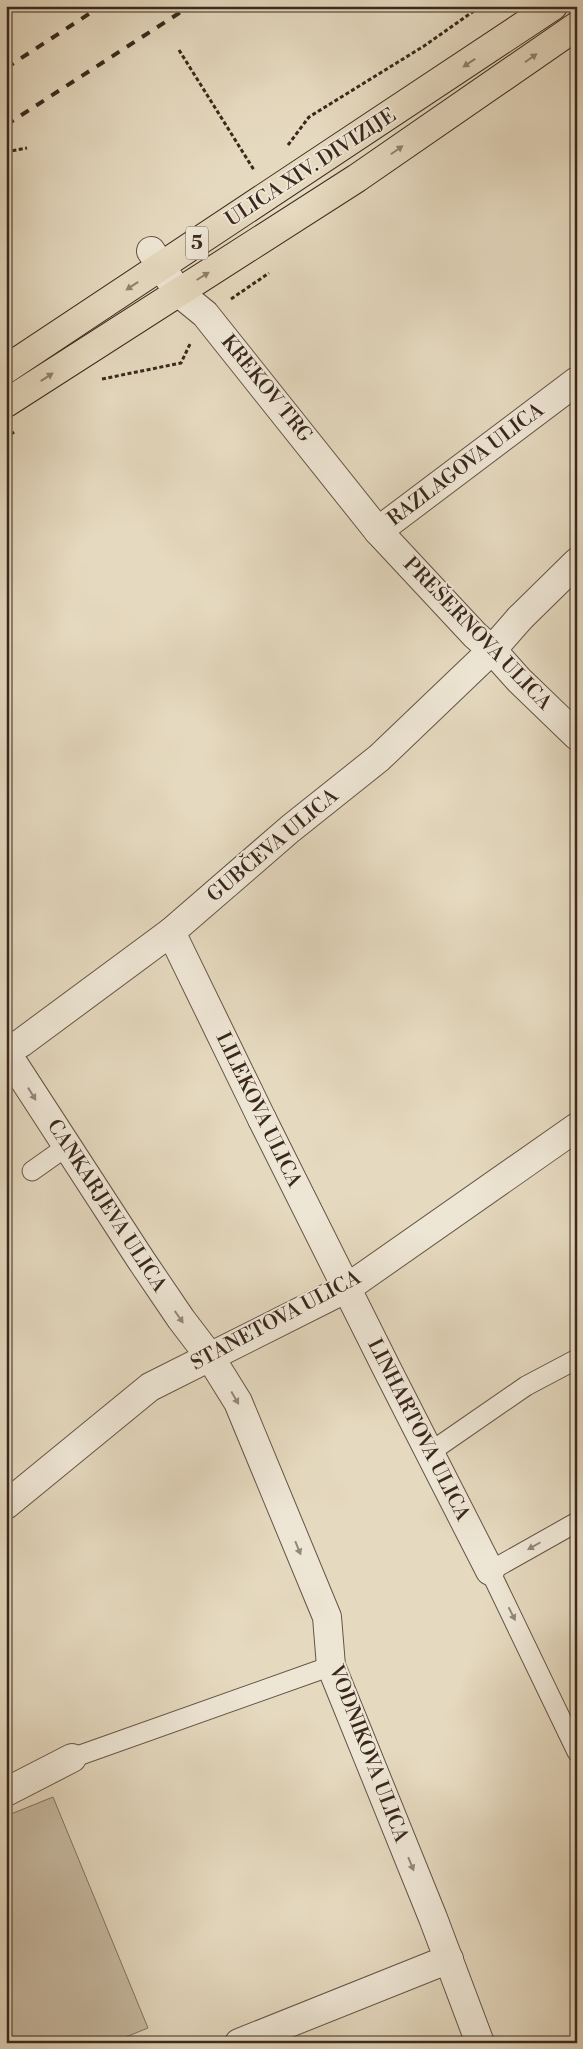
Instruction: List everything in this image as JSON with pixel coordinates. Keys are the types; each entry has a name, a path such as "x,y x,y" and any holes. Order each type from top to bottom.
{"main road":[{"name":"ULICA XIV. DIVIZIJE","path":"12,366 156,258 553,6"},
{"name":"ULICA XIV. DIVIZIJE","path":"6,403 117,330 357,178 577,26"}],"street":[{"name":"KREKOV TRG","path":"156,258 178,292 205,314 378,531"},
{"name":"RAZLAGOVA ULICA","path":"378,531 577,380"},
{"name":"PREŠERNOVA ULICA","path":"378,531 475,636 492,650 519,680 577,736"},
{"name":"GUBČEVA ULICA","path":"6,1052 171,932 290,829 378,758 492,650 520,618 577,562"},
{"name":"LILEKOVA ULICA","path":"171,932 347,1288"},
{"name":"CANKARJEVA ULICA","path":"6,1052 66,1147 180,1319 210,1357"},
{"name":"STANETOVA ULICA","path":"6,1505 150,1387 347,1288 577,1127"},
{"name":"LINHARTOVA ULICA","path":"347,1288 490,1571"},
{"name":"VODNIKOVA ULICA","path":"210,1357 238,1402 327,1617 331,1666 449,1959 480,2043"},
{"path":"6,1792 72,1758"},
{"path":"239,2043 449,1959"}],"lane":[{"path":"32,1171 66,1147"},
{"path":"429,1453 526,1386 577,1359"},
{"path":"490,1571 577,1522"},
{"name":"LINHARTOVA ULICA","path":"490,1571 577,1752"},
{"path":"72,1758 331,1666"}],"path":[{"path":"309,117 424,46 480,6"},
{"path":"179,50 258,177"},
{"path":"6,152 27,148"}],"shaded area":[{"path":"53,1797 148,2028 111,2043 6,2043 6,1816"}],"railway":[{"path":"6,68 101,6"},
{"path":"6,125 190,6"}]}
